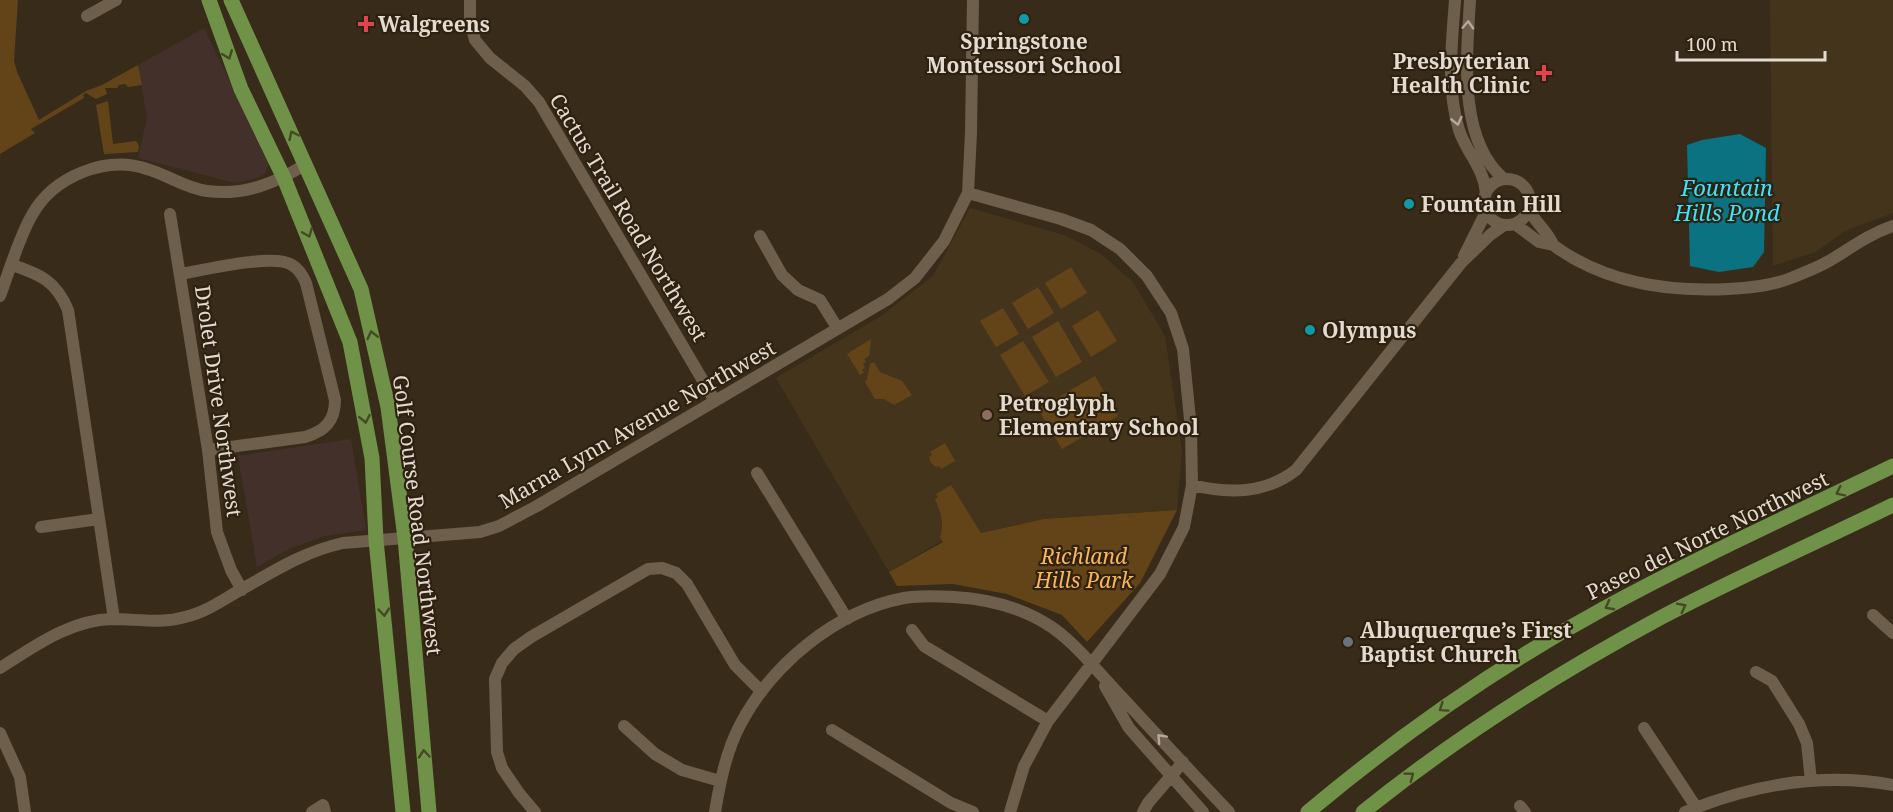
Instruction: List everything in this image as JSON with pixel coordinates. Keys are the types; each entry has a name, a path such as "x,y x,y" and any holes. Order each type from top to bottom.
{"main road":[{"name":"Golf Course Road Northwest","path":"209,0 241,89 284,178 350,342 372,458 376,540 403,812"},
{"name":"Golf Course Road Northwest","path":"231,0 361,289 388,407 405,538 429,812"},
{"name":"Paseo del Norte Northwest","path":"1308,812 1372,760 1443,708 1549,640 1602,609 1689,564 1893,466"},
{"path":"1363,812 1459,740 1572,667 1689,604 1893,505"}],"street":[{"path":"87,16 116,0"},
{"name":"Cactus Trail Road Northwest","path":"470,0 470,21 476,40 490,58 525,86 539,102 716,401"},
{"path":"973,0 968,193 1061,219 1091,230 1120,249 1147,276 1170,313 1184,349 1191,429 1192,485 1184,527 1162,571 1048,721 1024,766 1010,812"},
{"path":"1455,0 1451,60 1454,107 1462,138 1481,170 1486,193"},
{"path":"1470,0 1466,73 1470,108 1484,151 1495,171 1504,179"},
{"path":"0,296 31,216 44,196 65,181 89,169 128,165 144,168 183,186 227,193 248,190 284,178 306,164"},
{"path":"1553,245 1535,222 1529,209 1529,196 1522,184 1504,179 1490,186 1484,199 1486,212 1493,221 1509,224 1539,242 1553,245 1572,258 1597,270 1640,283 1687,289 1737,288 1789,279 1828,261 1869,235 1893,226"},
{"name":"Marna Lynn Avenue Northwest","path":"0,669 63,630 92,621 114,619 158,621 186,617 212,607 282,566 322,547 343,543 480,532 499,526 537,506 888,299 915,278 944,241 968,193"},
{"path":"1192,485 1209,489 1254,490 1282,480 1296,470 1461,263 1490,235 1521,220 1529,209"},
{"path":"1461,263 1486,212"},
{"name":"Drolet Drive Northwest","path":"170,214 208,450 217,532 231,570 242,590"},
{"path":"760,236 782,275 798,290 820,300 838,328"},
{"path":"181,274 271,260 292,264 300,271 306,283 335,400 335,413 328,425 318,433 305,437 208,450"},
{"path":"12,265 46,279 63,298 68,310 114,619"},
{"path":"757,473 847,619"},
{"path":"41,527 99,519"},
{"path":"535,812 519,794 502,768 497,752 495,680 502,663 514,648 648,569 662,568 676,573 687,584 735,665 761,691"},
{"path":"715,812 720,781 740,725 761,691 785,664 816,638 847,619 879,605 906,598 945,597 983,599 1022,611 1053,628 1091,665 1229,812"},
{"path":"1873,615 1893,633"},
{"path":"912,630 924,646 1048,721"},
{"path":"1091,665 1129,728 1203,812"},
{"path":"1756,672 1772,681 1799,724 1807,743 1811,781"},
{"path":"624,726 655,754 682,770 720,781"},
{"path":"1644,728 1690,810 1741,792 1781,783 1868,781 1893,785"},
{"path":"832,730 951,803 973,812"},
{"path":"0,733 20,777 25,812"},
{"path":"1143,812 1183,762"}],"shaded area":[{"path":"1770,0 1893,0 1893,213 1845,231 1816,252 1773,266"},
{"path":"204,28 269,163 265,174 257,178 235,183 138,158 147,118 138,65"},
{"name":"Petroglyph Elementary School","path":"970,208 1064,235 1101,254 1133,282 1165,336 1182,451 1177,510 1044,519 940,542 889,572 776,378 881,316 933,276"},
{"path":"351,439 366,530 325,536 291,548 257,567 238,456"}],"green space":[{"path":"0,0 18,0 14,61 39,120 86,91 138,65 142,85 128,87 125,84 117,88 105,88 107,94 96,99 86,93 83,95 84,98 31,129 35,133 0,154"},
{"path":"108,101 113,144 136,141 139,146 138,152 104,154 96,105"},
{"path":"1071,267 1087,293 1061,309 1045,283"},
{"path":"1038,287 1054,313 1028,329 1012,303"},
{"path":"1003,308 1019,334 996,347 980,321"},
{"path":"1098,310 1117,341 1091,357 1072,326"},
{"path":"1058,321 1082,362 1056,377 1032,337"},
{"path":"871,339 869,356 864,359 865,368 862,370 864,373 860,375 847,354"},
{"path":"1023,341 1049,382 1025,396 1000,355"},
{"path":"874,362 880,372 902,381 912,395 894,405 884,399 875,399 865,382 870,364"},
{"path":"1095,376 1118,416 1062,449 1038,409"},
{"path":"945,443 955,461 941,469 931,463 929,457 932,455 930,452"},
{"name":"Richland Hills Park","path":"951,485 981,533 1044,519 1177,510 1140,583 1087,642 1062,615 1007,594 953,584 897,586 889,572 943,542 940,537 941,518 935,499 938,497 936,494"}],"water":[{"name":"Fountain Hills Pond","path":"1740,134 1766,148 1764,252 1753,267 1719,272 1690,266 1687,145 1702,140"}],"place":[{"name":"Springstone Montessori School","path":"1024,19"},
{"name":"Walgreens","path":"366,24"},
{"name":"Presbyterian Health Clinic","path":"1544,73"},
{"name":"Fountain Hill","path":"1409,204"},
{"name":"Olympus","path":"1310,330"},
{"name":"Petroglyph Elementary School","path":"987,415"},
{"name":"Albuquerque’s First Baptist Church","path":"1348,642"}]}
